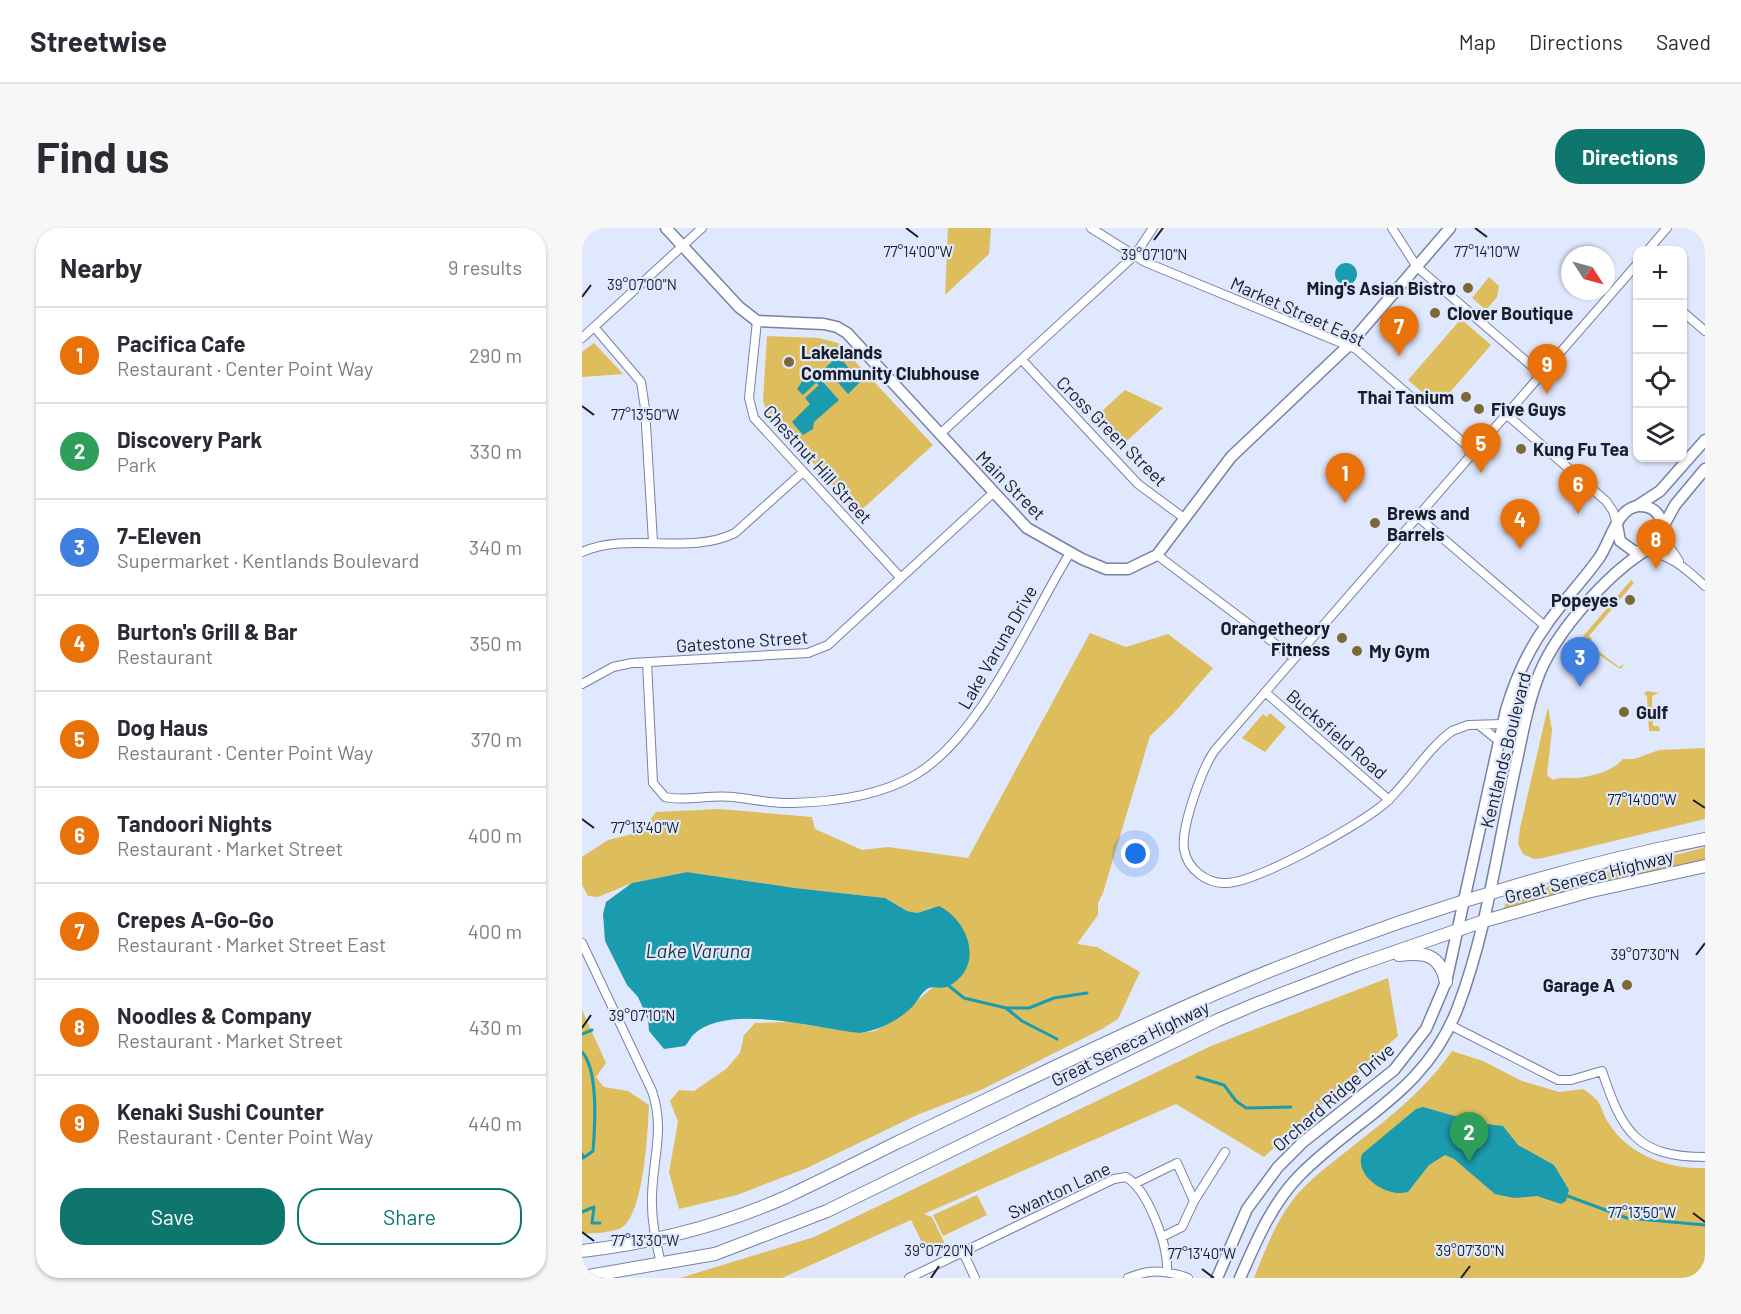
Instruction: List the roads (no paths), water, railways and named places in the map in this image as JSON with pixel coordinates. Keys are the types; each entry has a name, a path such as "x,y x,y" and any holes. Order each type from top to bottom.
{"main road":[{"name":"Great Seneca Highway","path":"582,1251 655,1239 729,1218 783,1198 1244,980 1372,930 1489,894 1643,851 1705,839"},
{"name":"Great Seneca Highway","path":"582,1277 715,1254 827,1210 1218,1020 1357,965 1484,921 1587,892 1705,866"},
{"path":"1357,965 1420,953 1437,962 1446,982"}],"street":[{"path":"666,228 739,307 757,321"},
{"path":"582,338 702,228"},
{"name":"Market Street East","path":"1091,228 1135,255 1356,350 1474,452"},
{"path":"940,434 1135,255 1153,228"},
{"path":"1392,228 1417,267 1541,374"},
{"path":"1294,658 1157,555 1231,457 1348,346 1450,228"},
{"path":"1651,246 1667,228"},
{"path":"1503,724 1459,727 1445,736 1389,800 1325,842 1240,881 1216,882 1197,872 1187,859 1184,841 1187,824 1207,766 1215,750 1506,414 1633,271"},
{"path":"1687,315 1705,331"},
{"name":"Main Street","path":"757,321 837,327 847,333 1027,528 1095,565 1117,570 1141,564 1157,555"},
{"name":"Chestnut Hill Street","path":"757,321 753,334 750,411 760,425 900,577"},
{"path":"595,328 641,382 645,408 653,542"},
{"name":"Cross Green Street","path":"1022,360 1138,484 1184,518"},
{"path":"1506,414 1600,495 1612,509 1618,537 1623,545 1631,550 1662,555 1686,569 1705,586"},
{"path":"1617,525 1622,514 1660,491 1705,440"},
{"path":"1643,552 1657,545 1663,527 1675,505 1705,469"},
{"path":"582,552 601,546 653,542 700,542 726,537 735,533 803,472"},
{"name":"Gatestone Street","path":"582,684 613,667 647,662 808,653 828,645 993,493"},
{"path":"1600,495 1616,505 1652,509 1658,515 1669,546 1686,569"},
{"path":"1418,517 1545,626"},
{"name":"Kentlands Boulevard","path":"1466,902 1503,724 1520,671 1545,626 1599,560 1617,525"},
{"name":"Kentlands Boulevard","path":"1484,921 1523,731 1541,671 1552,651 1583,610 1623,566 1643,552"},
{"name":"Lake Varuna Drive","path":"647,662 653,783 665,797 733,796 792,803 857,796 883,789 922,771 944,753 968,726 986,701 1070,553"},
{"name":"Bucksfield Road","path":"1265,692 1389,800"},
{"path":"1478,724 1500,742"},
{"name":"Orchard Ridge Drive","path":"1217,1278 1247,1209 1268,1179 1303,1142 1378,1084 1407,1056 1426,1029 1446,982 1466,902"},
{"name":"Orchard Ridge Drive","path":"1240,1278 1259,1236 1283,1194 1318,1158 1381,1110 1413,1080 1432,1056 1450,1025 1467,983 1484,921"},
{"path":"582,943 660,1112 660,1133 655,1156 652,1198 655,1239 661,1264"},
{"path":"1450,1025 1558,1080 1571,1080 1602,1071 1617,1113 1635,1137 1663,1152 1705,1157"},
{"path":"1162,1237 1182,1227 1194,1201 1225,1152"},
{"path":"1136,1183 1177,1163 1194,1201"},
{"name":"Swanton Lane","path":"909,1278 1114,1179 1126,1177 1136,1183 1162,1237 1167,1255 1167,1270"},
{"path":"963,1252 975,1278"},
{"path":"1128,1278 1145,1272 1167,1270 1188,1278"}],"water":[{"path":"1346,263 1354,266 1357,274 1354,282 1346,285 1338,282 1335,274 1338,266"},
{"path":"838,356 861,381 848,394 825,368"},
{"path":"815,373 839,400 814,422 813,429 803,435 792,422 810,404 805,398 819,385 816,383 803,395 797,389 805,377"},
{"name":"Lake Varuna","path":"687,872 795,888 885,898 907,911 917,913 939,906 950,913 965,933 970,956 967,967 949,986 927,989 901,1017 867,1032 860,1033 774,1020 728,1020 708,1025 693,1035 685,1046 664,1049 649,1031 648,1019 638,997 627,985 605,941 603,914 606,902 632,883"},
{"path":"1423,1107 1479,1123 1503,1126 1518,1145 1554,1165 1569,1190 1566,1201 1561,1204 1537,1196 1514,1198 1495,1194 1454,1159 1445,1155 1429,1165 1408,1192 1391,1192 1374,1184 1363,1170 1362,1154 1416,1109"}],"waterway":[{"path":"949,986 964,998 1006,1008 1022,1021 1057,1039"},
{"path":"1007,1008 1029,1008 1054,998 1087,993"},
{"path":"582,1034 592,1030"},
{"path":"582,1052 591,1072 595,1099 593,1151 583,1158 582,1154"},
{"path":"1197,1077 1224,1085 1236,1101 1246,1108 1291,1107"},
{"path":"1565,1195 1627,1218 1705,1225"},
{"path":"582,1212 594,1207 592,1223 600,1223"}],"place":[{"name":"Ming's Asian Bistro","path":"1468,288"},
{"name":"Clover Boutique","path":"1435,313"},
{"name":"Crepes A-Go-Go","path":"1399,356"},
{"name":"Lakelands Community Clubhouse","path":"789,362"},
{"name":"Kenaki Sushi Counter","path":"1547,394"},
{"name":"Thai Tanium","path":"1466,397"},
{"name":"Five Guys","path":"1479,409"},
{"name":"Kung Fu Tea","path":"1521,449"},
{"name":"Dog Haus","path":"1481,473"},
{"name":"Pacifica Cafe","path":"1345,503"},
{"name":"Tandoori Nights","path":"1578,514"},
{"name":"Brews and Barrels","path":"1375,523"},
{"name":"Burton's Grill & Bar","path":"1520,549"},
{"name":"Noodles & Company","path":"1656,569"},
{"name":"Popeyes","path":"1630,600"},
{"name":"Orangetheory Fitness","path":"1342,638"},
{"name":"My Gym","path":"1357,651"},
{"name":"7-Eleven","path":"1580,687"},
{"name":"Gulf","path":"1624,712"},
{"name":"Garage A","path":"1627,985"},
{"name":"Discovery Park","path":"1469,1162"}]}
